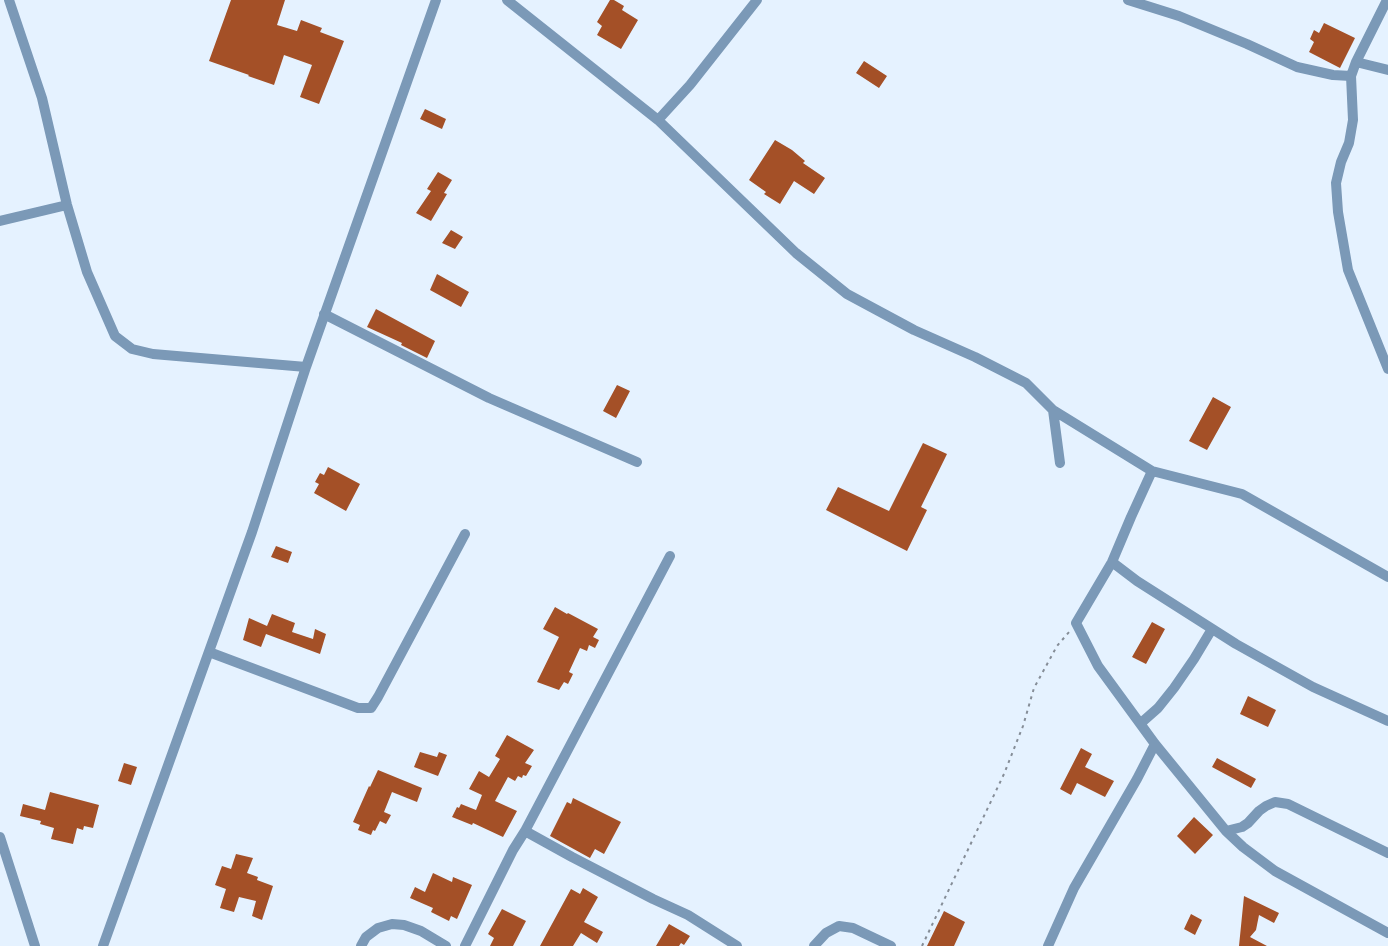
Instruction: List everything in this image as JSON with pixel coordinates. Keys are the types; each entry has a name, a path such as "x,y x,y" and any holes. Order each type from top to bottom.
{"street":[{"path":"9,0 42,98 67,205 87,272 116,336 132,349 153,354 306,367"},
{"path":"103,946 252,532 324,314 436,0"},
{"path":"507,0 658,120 796,253 847,294 914,330 1026,383 1053,410 1152,471 1242,494 1388,577"},
{"path":"658,120 690,85 757,0"},
{"path":"1128,0 1179,16 1297,67 1333,75 1351,76"},
{"path":"1387,0 1351,76 1353,120 1349,142 1336,183 1338,212 1348,270 1388,369"},
{"path":"1356,62 1388,70"},
{"path":"0,220 67,205"},
{"path":"324,314 489,398 637,462"},
{"path":"1053,410 1060,464"},
{"path":"1152,471 1112,562 1076,623 1098,666 1155,744 1226,831 1275,871 1388,933"},
{"path":"209,652 358,708 371,708 465,534"},
{"path":"465,946 513,850 670,556"},
{"path":"1112,562 1137,581 1236,644 1313,687 1388,722"},
{"path":"1141,723 1158,708 1174,688 1212,629"},
{"path":"1048,946 1074,888 1155,744"},
{"path":"1226,831 1242,827 1259,811 1275,802 1288,804 1388,853"},
{"path":"525,831 572,858 688,915 737,946"},
{"path":"0,837 35,946"},
{"path":"361,946 366,937 378,928 392,924 404,925 421,931 446,946"},
{"path":"814,946 826,933 839,926 853,928 891,946"}],"path":[{"path":"922,946 1004,774 1023,726 1034,688 1057,646 1076,623"}],"building":[{"path":"231,0 285,0 277,25 297,31 301,20 322,28 320,32 344,41 319,104 300,97 312,65 284,55 274,85 209,61"},
{"path":"610,0 624,6 622,10 638,20 621,49 597,35 602,26 597,22"},
{"path":"1324,23 1355,38 1340,68 1309,52 1314,42 1310,39 1314,30 1319,33"},
{"path":"864,61 887,76 879,88 856,73"},
{"path":"425,109 446,119 442,129 420,119"},
{"path":"775,140 792,150 805,161 803,163 825,178 814,194 794,181 780,204 764,194 766,192 749,180"},
{"path":"438,172 452,180 444,193 447,194 431,221 416,213 431,191 427,189"},
{"path":"451,230 463,237 455,249 442,243"},
{"path":"437,274 469,292 461,307 430,290"},
{"path":"376,309 435,341 427,358 401,345 402,343 367,327"},
{"path":"617,385 630,391 616,418 603,411"},
{"path":"1213,397 1231,407 1207,450 1189,441"},
{"path":"923,443 947,454 921,507 927,510 907,551 826,510 838,487 889,511"},
{"path":"328,467 360,484 346,511 314,493 319,484 315,482 320,473 324,475"},
{"path":"276,546 292,552 288,563 271,557"},
{"path":"555,607 598,629 593,637 599,640 595,648 589,645 587,651 580,648 569,672 573,674 568,684 564,682 559,690 537,682 559,637 543,629"},
{"path":"272,614 295,623 292,632 313,639 315,629 326,634 320,654 266,634 261,647 243,640 249,618 267,626"},
{"path":"1152,622 1165,629 1146,664 1132,657"},
{"path":"1248,696 1276,710 1268,727 1240,714"},
{"path":"507,735 534,750 525,763 532,766 526,776 523,775 522,778 518,776 515,781 508,777 495,801 517,811 503,837 473,823 472,825 452,817 461,804 476,810 482,795 469,789 479,771 489,777 500,759 495,756"},
{"path":"1081,748 1092,754 1085,767 1114,781 1105,797 1077,783 1071,795 1060,789"},
{"path":"420,752 437,757 439,752 447,755 438,776 414,767"},
{"path":"1217,758 1256,779 1251,788 1212,767"},
{"path":"124,763 137,767 131,785 118,781"},
{"path":"378,770 422,788 417,802 392,792 384,812 391,815 386,824 380,821 371,835 358,830 360,825 353,822"},
{"path":"50,792 99,805 93,828 84,826 83,830 77,828 73,844 51,839 54,828 40,824 41,821 20,816 23,804 45,810"},
{"path":"573,798 621,822 604,854 595,849 590,858 550,836 567,802 571,804"},
{"path":"1194,817 1213,835 1195,854 1177,836"},
{"path":"236,854 253,858 247,873 273,886 262,920 252,916 256,901 239,897 234,912 220,908 226,889 215,885 222,866 231,869"},
{"path":"433,873 452,882 453,877 472,885 457,919 451,916 449,921 431,912 433,908 410,898 415,887 425,892"},
{"path":"583,888 598,897 584,922 603,932 597,943 581,933 573,946 540,946 571,889 580,894"},
{"path":"1244,896 1279,913 1274,923 1259,915 1256,930 1250,937 1267,946 1239,946"},
{"path":"502,909 526,921 513,946 490,946 494,938 488,934"},
{"path":"944,911 965,922 954,946 927,946"},
{"path":"1191,914 1202,920 1195,935 1184,929"},
{"path":"669,924 690,936 684,945 681,943 679,946 656,946"}]}
